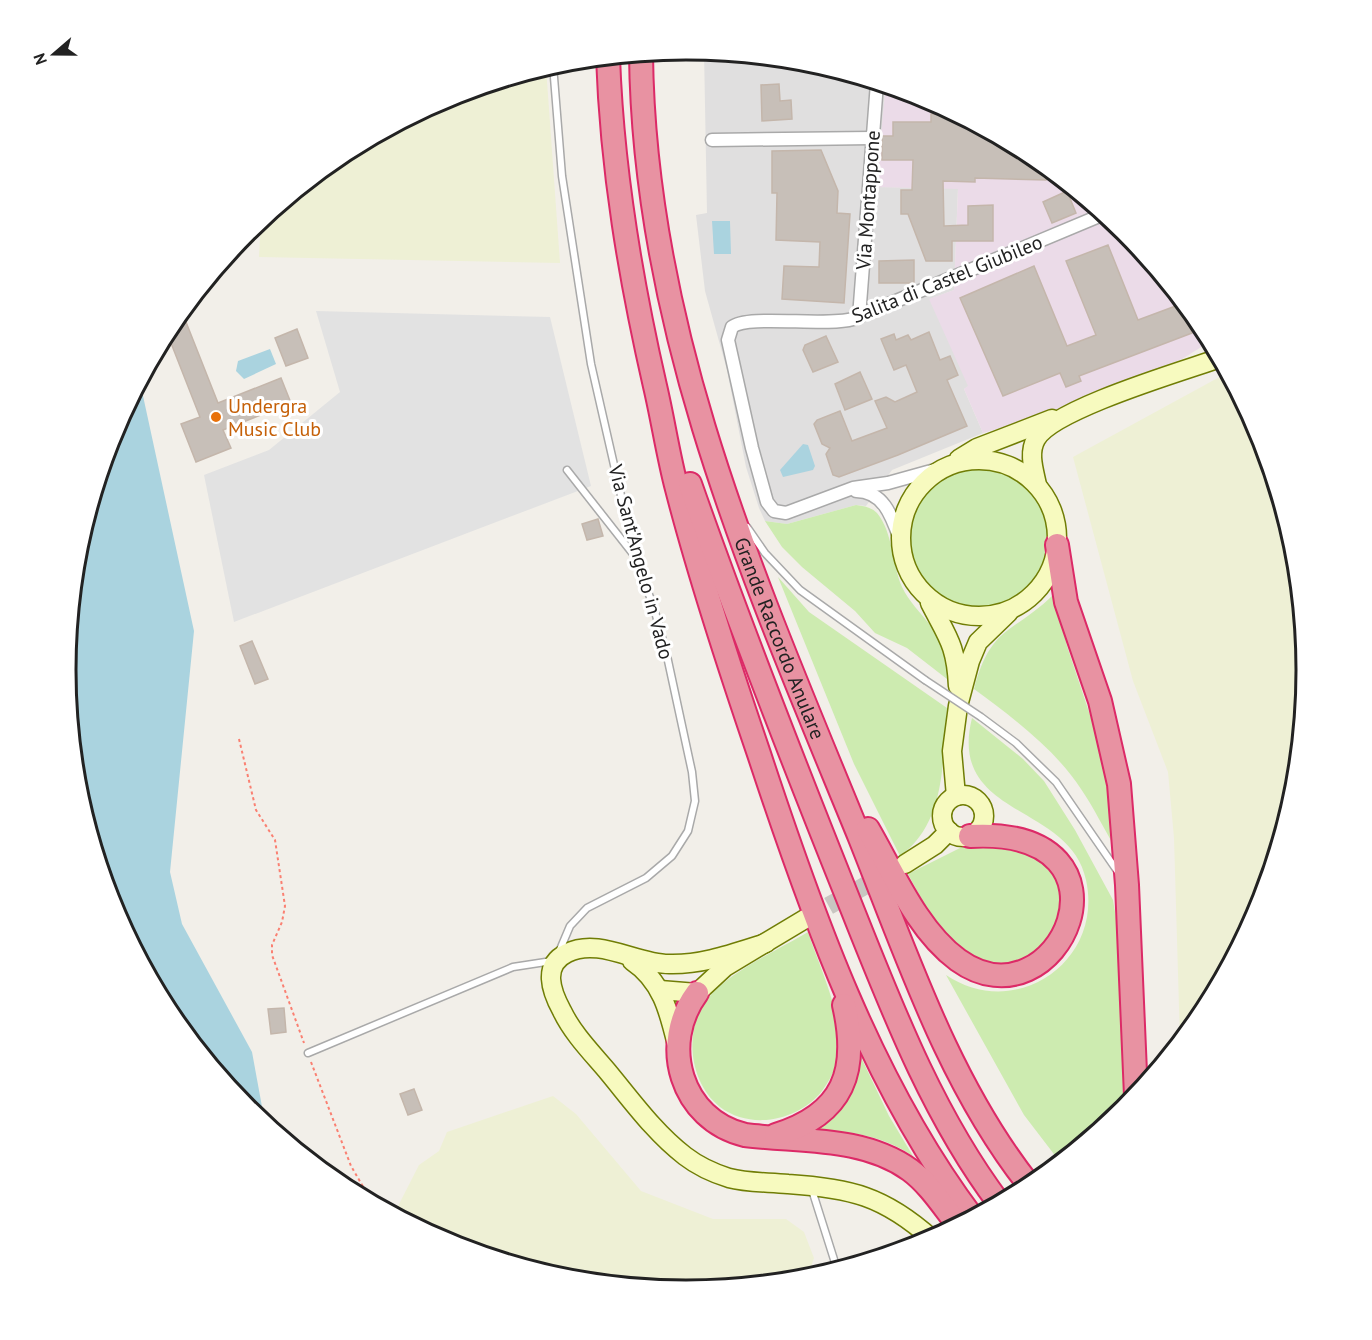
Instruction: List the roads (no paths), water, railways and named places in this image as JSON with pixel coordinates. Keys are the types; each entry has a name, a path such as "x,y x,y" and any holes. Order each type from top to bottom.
{"highway":[{"name":"Grande Raccordo Anulare","path":"641,61 648,170 664,277 690,386 724,494 827,759 918,982 950,1053 984,1118 1024,1177"},
{"name":"Grande Raccordo Anulare","path":"608,65 614,159 622,228 633,288 678,491 722,643 780,819 834,959 907,1117 968,1211"},
{"name":"Grande Raccordo Anulare","path":"655,387 735,613 881,981 954,1136 994,1196"},
{"path":"1057,545 1066,602 1113,750 1119,784 1127,885 1135,1082"},
{"path":"827,759 912,904 945,949 960,962 985,971 1006,974 1036,965 1057,947 1069,922 1071,896 1063,869 1052,854 1030,841 1004,835 959,833"},
{"path":"769,1137 795,1129 812,1120 826,1108 843,1082 851,1046 834,959"},
{"path":"697,993 684,1014 678,1050 683,1083 702,1111 730,1131 854,1146 882,1155 919,1177 953,1219"}],"street":[{"name":"Via Montappone","path":"860,317 876,90"},
{"path":"712,140 872,138"},
{"name":"Salita di Castel Giubileo","path":"1095,218 860,317 829,323 747,322 734,325 728,340 752,448 767,502 772,509 780,514 846,491 947,466 998,439 1211,361"},
{"name":"Salita di Castel Giubileo","path":"1165,376 1206,351"},
{"name":"Salita di Castel Giubileo","path":"1036,484 1032,456 1036,439 1048,427 1065,416"},
{"path":"956,796 952,751 958,706 975,646 1014,607 1033,594 1045,581 1055,558 1057,545 1053,513 1036,484 1020,471 997,460 982,459 947,466 923,483 908,501 902,523 904,550 912,576 945,628 954,649 958,706"},
{"name":"Salita di Castel Giubileo","path":"846,491 866,491 876,496 888,510 904,550"},
{"path":"928,599 949,613 972,617 993,615 1014,607"},
{"path":"905,864 959,833 980,829 984,811 971,797 956,796 945,803 943,809 942,822 959,833"},
{"path":"660,990 697,993 725,967 805,919"},
{"path":"766,943 697,963 660,964 585,948 566,953 555,961 551,970 551,984 565,1017 635,1105 679,1151 703,1168 730,1178 834,1187 861,1194 902,1216 923,1232"},
{"path":"620,954 643,970 660,990 678,1050"}],"lane":[{"name":"Via Sant'Angelo in Vado","path":"554,75 561,168 593,377 635,557 654,608 670,668 694,782 694,813 684,838 672,855 646,878 584,911 566,932 555,961"},
{"path":"567,470 635,557"},
{"path":"724,494 765,553 800,590 925,680 981,717 1024,750 1056,782 1127,885"},
{"path":"308,1053 513,967 555,961"},
{"path":"811,1185 834,1261"}],"water":[{"path":"712,221 730,221 731,254 714,254"},
{"path":"270,349 276,364 244,379 236,371 238,361"},
{"path":"143,394 194,631 170,872 182,924 252,1052 262,1108 227,1072 202,1041 179,1009 139,940 108,866 97,828 81,750 76,670 81,590 97,512 108,474"},
{"path":"803,444 808,445 815,466 813,470 783,477 780,470"}],"tunnel":[{"path":"805,919 888,873"}],"place":[{"name":"Undergra Music Club","path":"216,417"}]}
